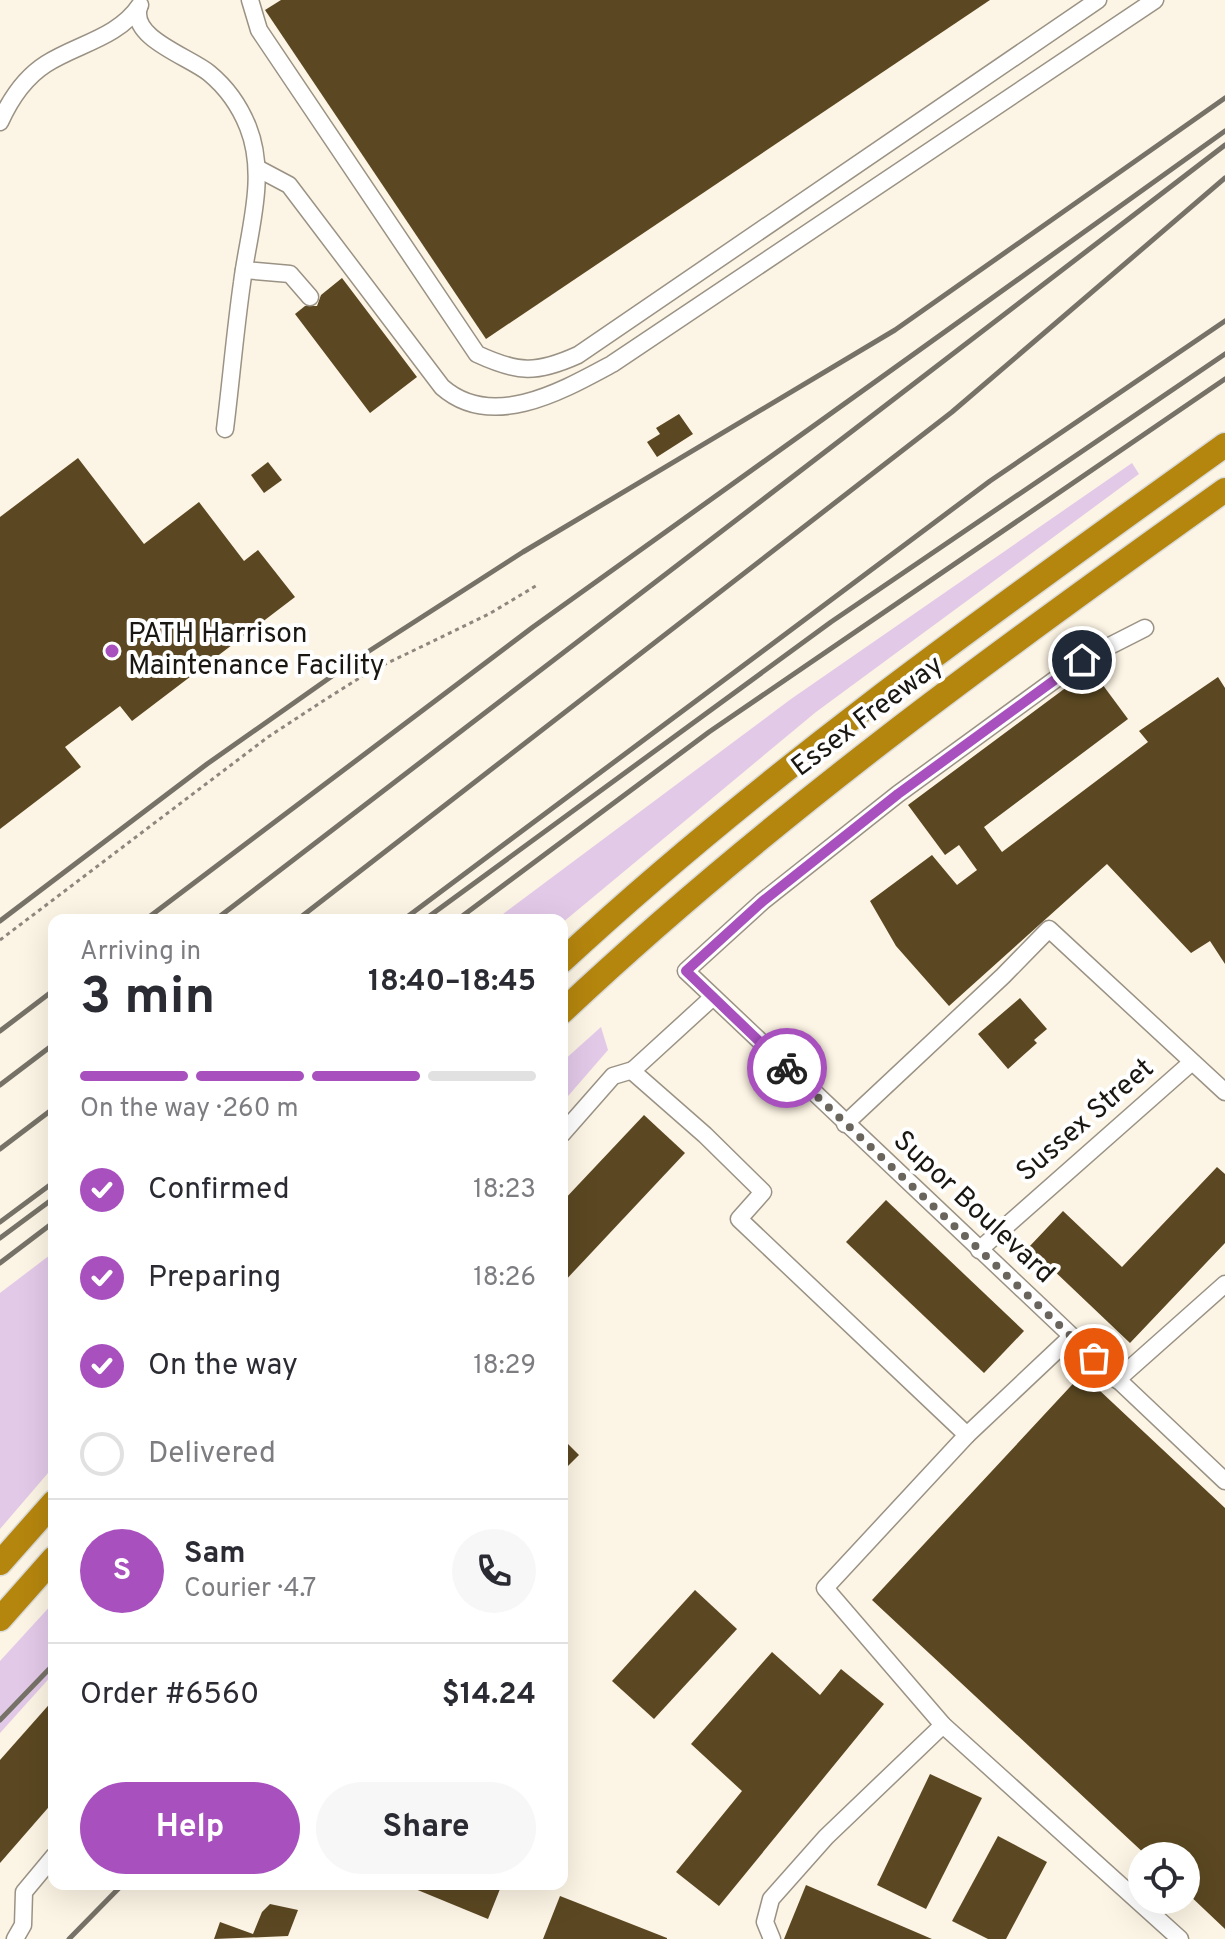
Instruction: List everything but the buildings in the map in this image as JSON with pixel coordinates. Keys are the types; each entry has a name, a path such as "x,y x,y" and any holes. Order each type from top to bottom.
{"highway":[{"name":"Essex Freeway","path":"568,956 707,835 812,751 1225,445"},
{"name":"Essex Freeway","path":"568,1007 664,919 802,806 1042,622 1225,490"},
{"path":"0,1563 48,1509"},
{"path":"0,1619 48,1565"}],"street":[{"path":"250,0 259,30 477,354 503,366 530,371 578,355 1098,0"},
{"path":"257,168 289,185 442,387 473,405 504,407 557,392 612,364 1155,0"},
{"path":"141,4 137,18 146,34 201,67 233,100 251,136 257,168 225,429"},
{"path":"0,122 20,87 38,70 106,34 141,4"},
{"path":"244,270 287,273 310,297"},
{"name":"Supor Boulevard","path":"1145,628 1082,660 898,794 763,901 686,971 1225,1481"},
{"path":"845,1124 1049,929 1225,1092"},
{"path":"568,1127 613,1076 633,1070 713,997"},
{"name":"Sussex Street","path":"979,1250 1192,1062"},
{"path":"633,1070 763,1192 739,1219 967,1435"},
{"path":"1117,1380 1225,1284"},
{"path":"1071,1337 967,1435 825,1588 943,1725 1180,1939"},
{"path":"772,1939 765,1922 771,1899 826,1837 943,1725"},
{"path":"15,1939 23,1925 24,1892 48,1863"}],"path":[{"path":"0,940 268,737 369,672 489,614 539,584"}],"shaded area":[{"path":"1132,463 1139,474 816,712 568,918 568,914 503,914 791,699"},
{"path":"601,1027 608,1050 568,1096 568,1057"},
{"path":"48,1257 48,1473 0,1529 0,1293"},
{"path":"48,1609 48,1680 0,1733 0,1661"}],"railway":[{"path":"0,921 207,764 352,662 523,552 895,330 1225,98"},
{"path":"153,914 533,627 1225,131"},
{"path":"223,914 1225,145"},
{"path":"305,914 952,412 1225,178"},
{"path":"411,914 990,481 1225,321"},
{"path":"432,914 831,622 1225,354"},
{"path":"465,914 709,732 1225,379"},
{"path":"0,1031 48,995"},
{"path":"0,1085 48,1049"},
{"path":"0,1149 48,1113"},
{"path":"0,1222 48,1186"},
{"path":"0,1238 48,1202"},
{"path":"0,1263 48,1227"},
{"path":"0,1720 48,1670"},
{"path":"69,1939 117,1890"}],"way so far":[{"path":"787,1068 1094,1358"}],"place":[{"name":"PATH Harrison Maintenance Facility","path":"112,651"}],"route":[{"path":"787,1068 686,971 763,901 898,794 1082,660"}]}
